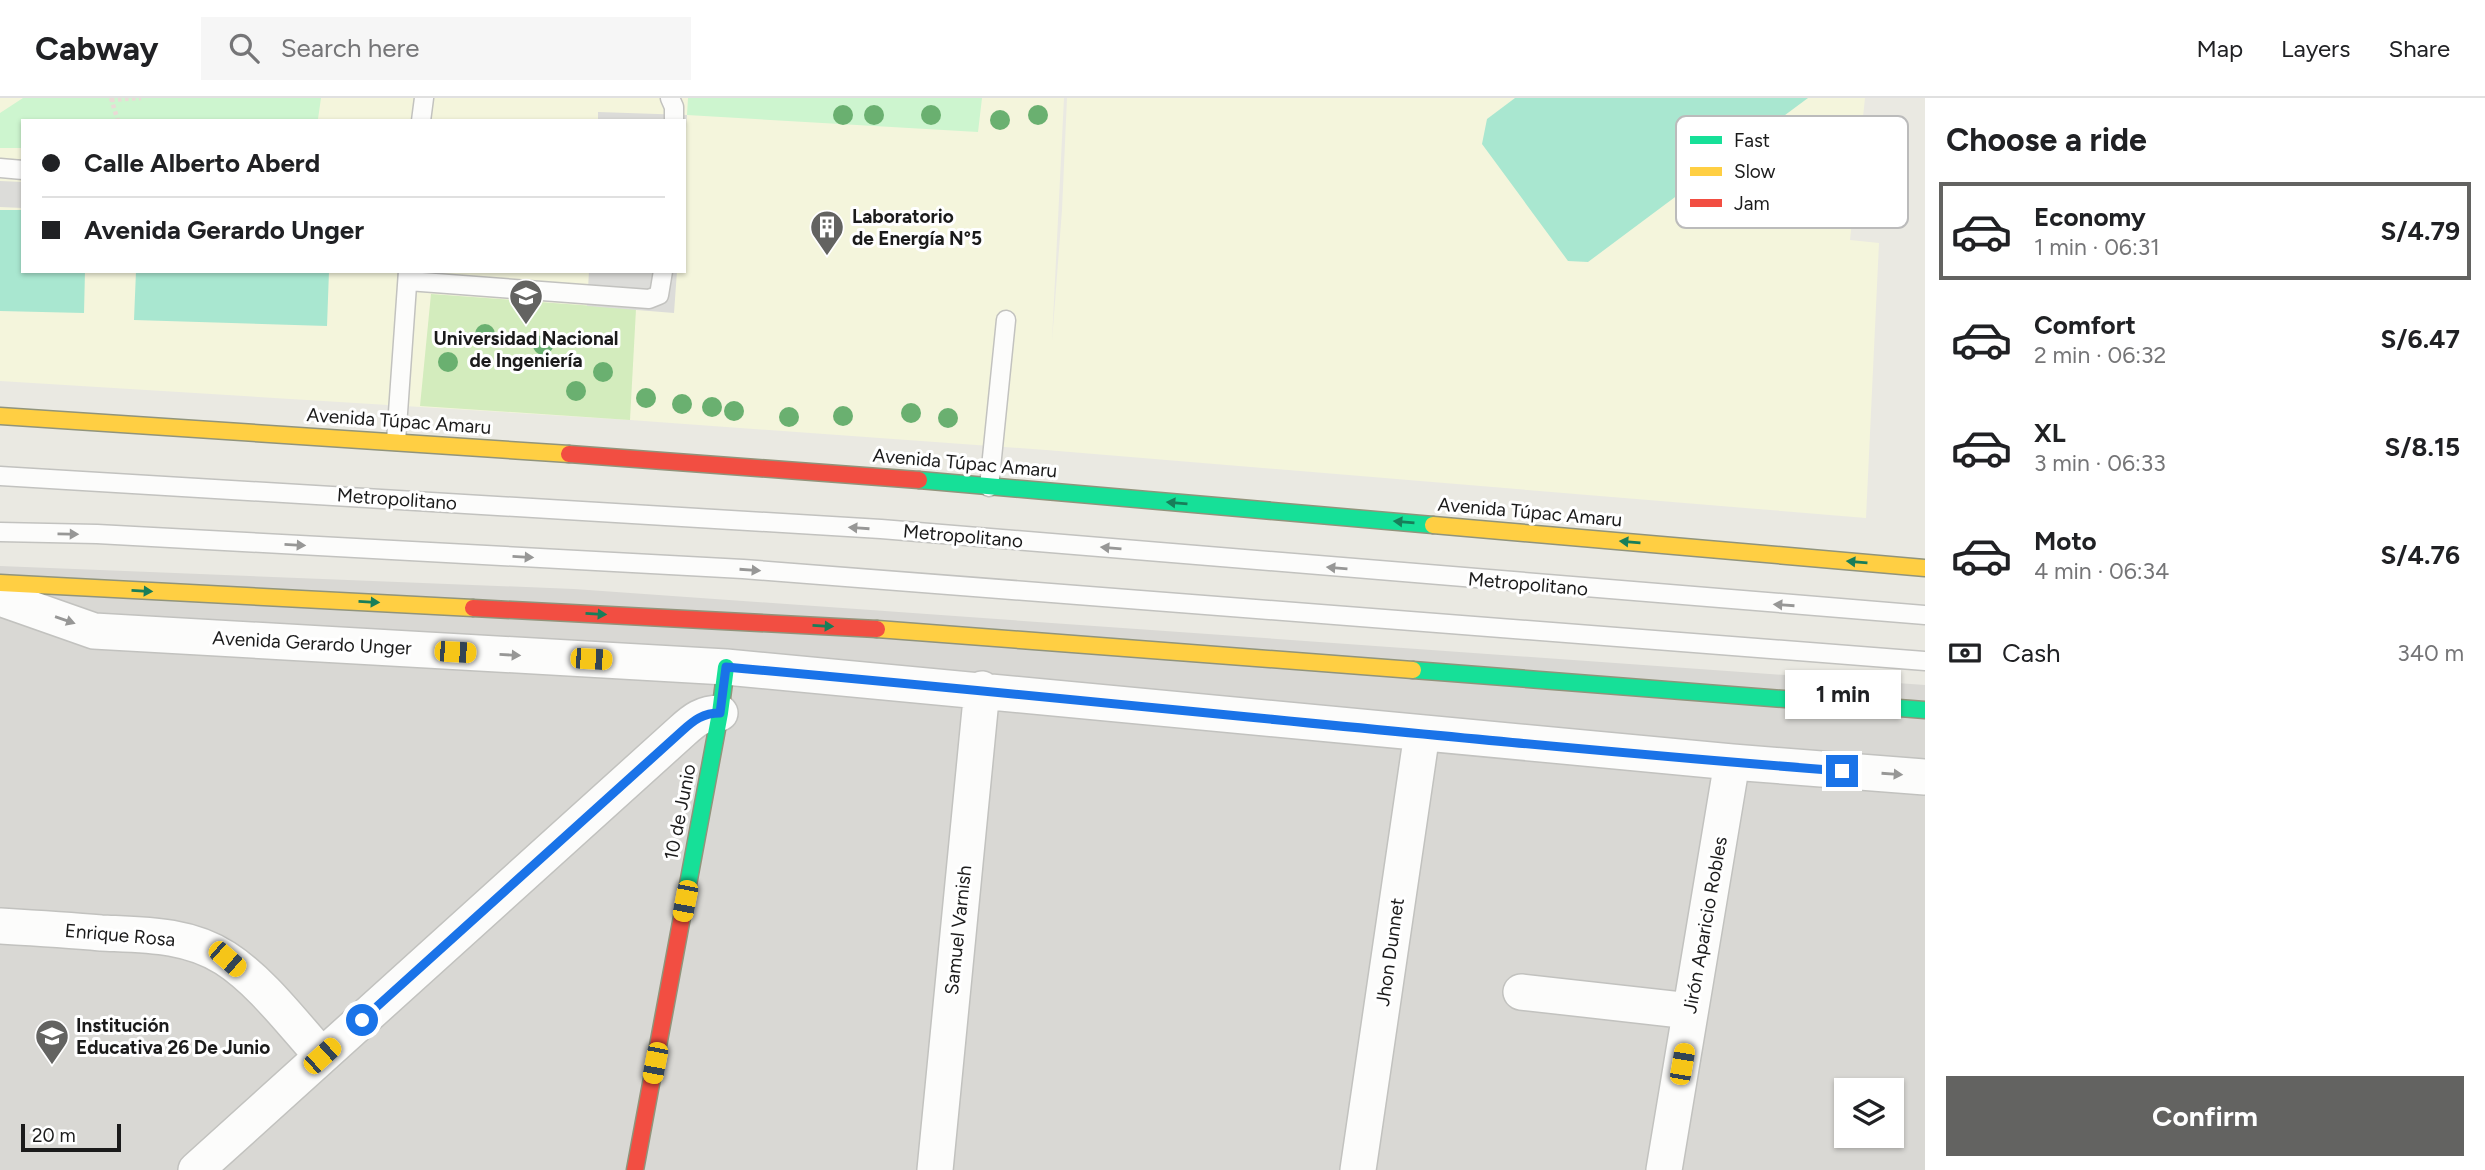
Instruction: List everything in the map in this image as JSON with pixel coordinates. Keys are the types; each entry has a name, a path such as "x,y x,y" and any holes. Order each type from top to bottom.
{"main road":[{"name":"Avenida Túpac Amaru","path":"0,416 777,468 1925,568"},
{"path":"0,583 920,631 1925,710"},
{"name":"10 de Junio","path":"635,1170 720,713 726,667"}],"street":[{"name":"Avenida Gerardo Unger","path":"0,598 94,631 726,667 1732,762 1925,777"},
{"name":"Samuel Varnish","path":"935,1170 982,690"},
{"path":"196,1170 682,731 697,718 708,713 720,713"},
{"name":"Jhon Dunnet","path":"1358,1170 1422,733"},
{"name":"Jirón Aparicio Robles","path":"1664,1170 1732,762"},
{"name":"Enrique Rosa","path":"0,926 174,937 205,947 227,959 250,979 322,1056"},
{"path":"1521,992 1690,1011"}],"lane":[{"path":"421,119 424,98"},
{"path":"670,98 674,107 674,119"},
{"path":"0,169 21,170"},
{"path":"396,441 408,276 649,299 659,295 663,273"},
{"path":"989,487 1006,320"},
{"name":"Metropolitano","path":"0,476 881,529 1925,615"},
{"path":"0,532 97,534 743,569 1925,661"}],"path":[{"path":"117,119 111,99 141,98"}],"shaded area":[{"path":"0,98 1064,98 1052,341 1067,98 1865,98 1863,116 1676,116 1676,228 1851,228 1850,240 1879,243 1866,518 1046,450 630,420 0,381"},
{"path":"598,112 687,115 686,128 686,119 598,119"},
{"path":"0,181 21,182 21,208 0,207"},
{"path":"589,273 677,273 674,313 587,306"},
{"path":"0,566 574,589 1925,685 1925,1170 0,1170"}],"green space":[{"path":"23,98 321,98 318,119 21,119 21,148 0,148 0,113"},
{"path":"688,98 982,98 978,132 687,115"},
{"path":"1515,98 1808,98 1784,116 1676,116 1676,196 1588,262 1568,261 1482,144 1487,119"},
{"path":"0,210 21,210 21,273 85,273 84,313 0,311"},
{"path":"136,273 329,273 327,326 134,320"},
{"path":"431,294 636,309 630,420 420,406"}],"traffic: fast":[{"path":"919,480 1433,525"},
{"path":"684,906 726,667"},
{"path":"1413,670 1925,710"}],"traffic: slow":[{"path":"0,416 569,454"},
{"path":"1433,525 1925,568"},
{"path":"0,583 473,608"},
{"path":"877,629 1413,670"}],"traffic: jam":[{"path":"569,454 919,480"},
{"path":"473,608 877,629"},
{"path":"635,1170 684,906"}],"place":[{"name":"Laboratorio de Energía N°5","path":"827,257"},
{"name":"Universidad Nacional de Ingeniería","path":"526,326"},
{"name":"Institución Educativa 26 De Junio","path":"52,1066"}],"route":[{"path":"362,1020 697,718 708,713 720,713 726,667 1842,771"}]}
